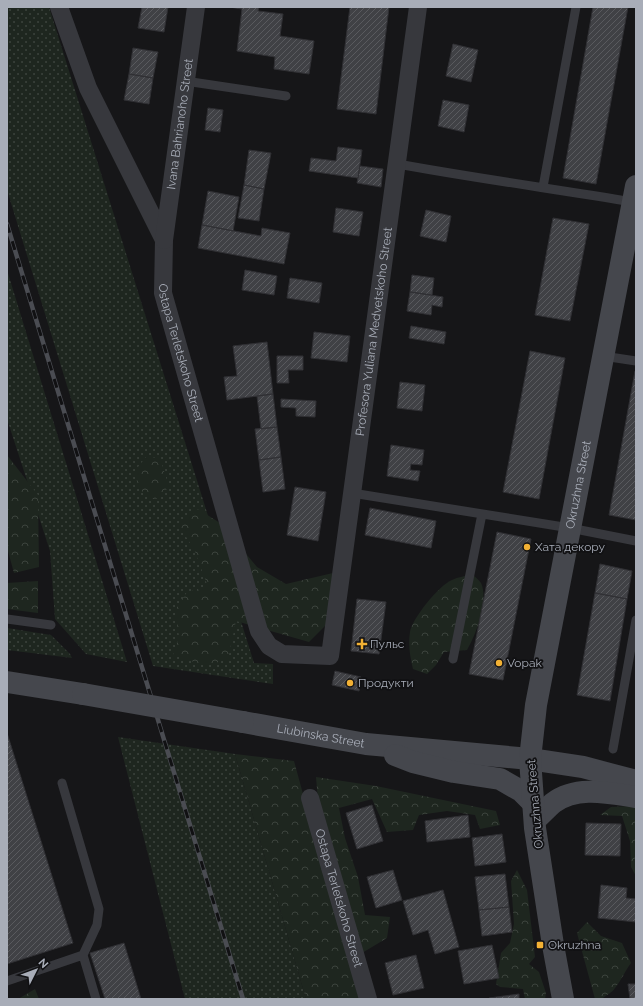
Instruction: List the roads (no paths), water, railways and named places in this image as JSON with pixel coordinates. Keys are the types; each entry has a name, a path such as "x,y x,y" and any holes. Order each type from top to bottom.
{"main road":[{"name":"Okruzhna Street","path":"563,999 550,929 535,828 530,759 536,705 634,194"},
{"name":"Liubinska Street","path":"7,682 366,744 530,759 583,767 636,781"},
{"path":"366,744 413,762 454,772 500,779 521,790 534,811 553,803 564,796 578,793 600,792 636,797"}],"street":[{"name":"Ostapa Terletskoho Street","path":"59,7 88,88 164,240 163,294 259,631 269,646 282,654 330,656"},
{"name":"Ivana Bahrianoho Street","path":"164,240 196,7"},
{"name":"Profesora Yuliana Medvetskoho Street","path":"330,656 418,7"},
{"name":"Ostapa Terletskoho Street","path":"310,798 368,999"}],"lane":[{"path":"543,187 576,7"},
{"path":"186,81 286,96"},
{"path":"397,164 489,180 543,187 634,194"},
{"path":"603,356 636,361"},
{"path":"352,493 570,528 636,541"},
{"path":"453,659 482,514"},
{"path":"7,619 50,625"},
{"path":"613,749 636,620"},
{"path":"62,783 99,909 96,925 83,955 96,999"},
{"path":"7,981 83,955"}],"railway":[{"path":"7,224 243,999"}],"place":[{"name":"Хата декору","path":"527,547"},
{"name":"Пульс","path":"362,644"},
{"name":"Vopak","path":"499,663"},
{"name":"Продукти","path":"350,683"},
{"name":"Okruzhna","path":"540,945"}]}
